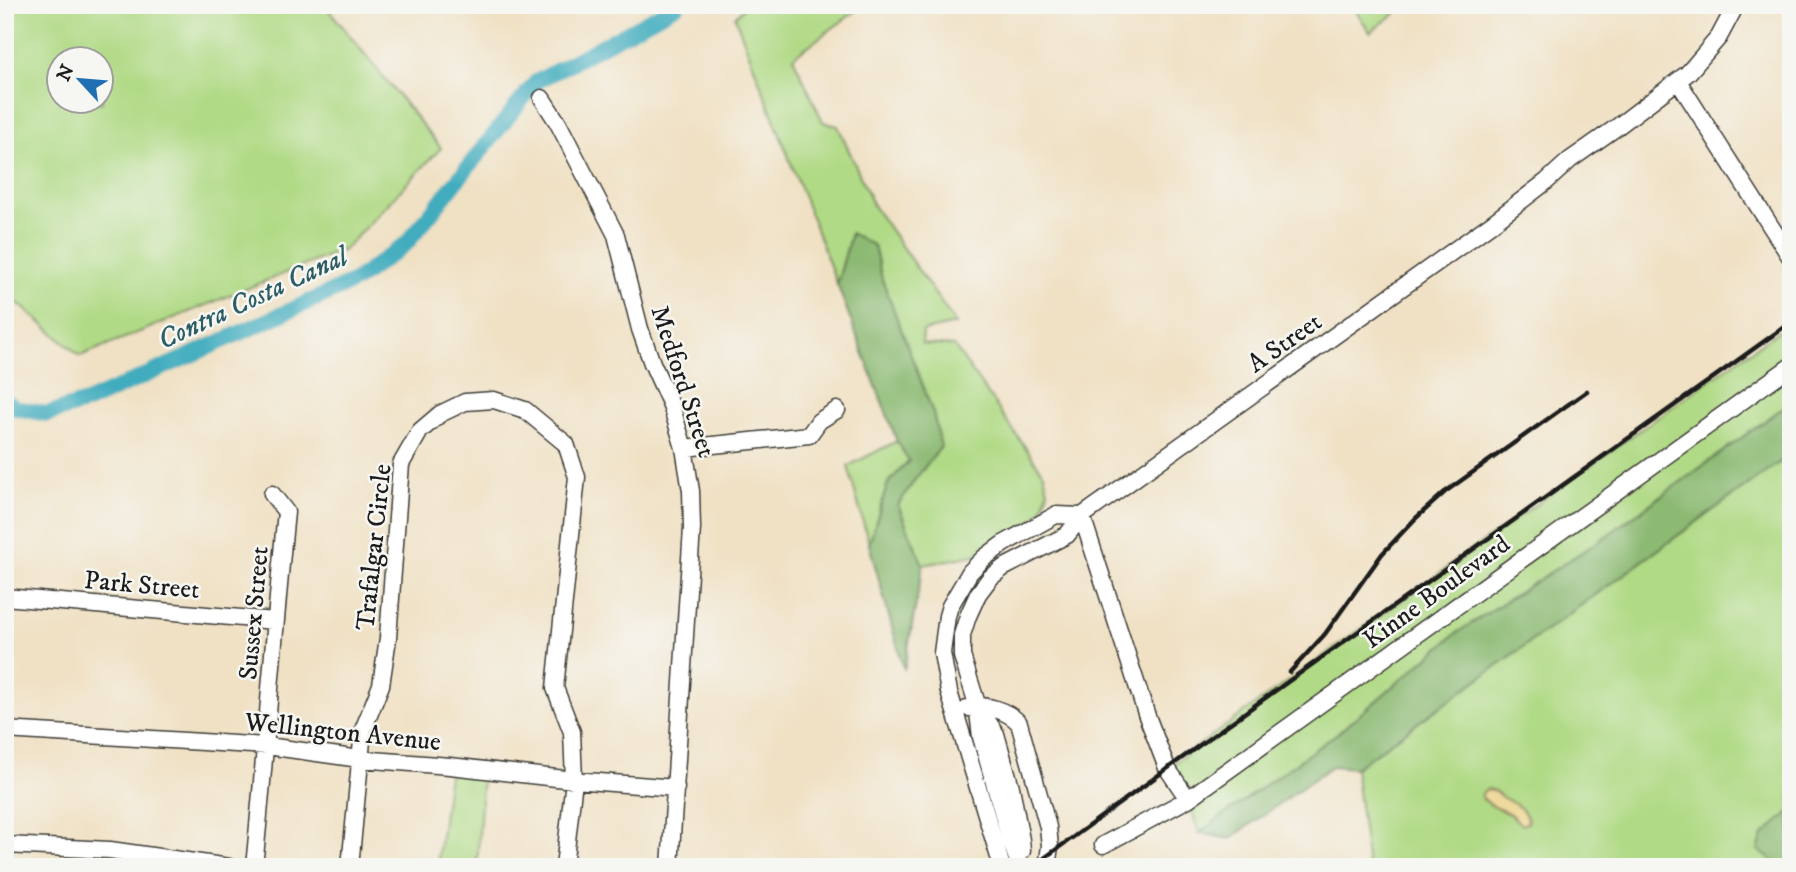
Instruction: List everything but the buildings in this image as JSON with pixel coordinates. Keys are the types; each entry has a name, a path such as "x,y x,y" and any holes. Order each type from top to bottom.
{"street":[{"name":"A Street","path":"1014,858 981,737 977,704 962,656 962,635 968,616 978,594 990,578 1003,568 1067,535 1082,516 1491,224 1570,160 1678,81 1719,37 1736,5"},
{"path":"1678,81 1791,258"},
{"name":"Medford Street","path":"542,98 558,123 616,235 640,329 671,405 684,448 691,491 692,528 670,867"},
{"name":"Kinne Boulevard","path":"1103,845 1188,799 1791,366"},
{"name":"Trafalgar Circle","path":"350,867 363,730 381,685 388,638 401,464 421,431 440,414 465,402 494,400 525,410 566,444 577,477 555,688 572,732 574,780 564,867"},
{"path":"684,448 809,435 819,421 837,411"},
{"name":"Sussex Street","path":"254,867 286,512 272,494"},
{"path":"1049,837 1014,858 956,712 949,692 942,653 950,606 970,572 1003,544 1056,515 1082,516 1147,716 1167,768 1188,799"},
{"name":"Park Street","path":"5,597 275,621"},
{"path":"956,712 977,704 1003,712 1018,723 1051,846 1047,867"},
{"name":"Wellington Avenue","path":"5,730 267,746 574,780 676,788"},
{"path":"5,845 110,850 229,867"}],"green space":[{"path":"5,5 325,5 441,148 345,249 80,356 5,292"},
{"path":"746,5 864,5 793,57 823,122 838,126 874,207 956,324 923,331 922,344 954,346 1044,474 1048,491 1042,510 1031,522 979,554 923,565 898,505 916,478 933,413 882,279 874,246 851,234 837,284 735,17"},
{"path":"1352,5 1407,5 1370,32"},
{"path":"851,233 874,246 882,279 933,413 941,447 898,505 923,565 904,670 869,544 888,483 909,461 897,441 837,284"},
{"path":"1791,322 1791,402 1602,539 1458,632 1339,732 1199,833 1188,799 1167,768"},
{"path":"1791,402 1791,454 1355,768 1332,766 1230,839 1199,833 1339,732 1458,632 1602,539"},
{"path":"897,441 909,461 888,483 869,544 848,466"},
{"path":"1791,454 1791,867 1368,867 1355,768"},
{"path":"450,766 483,770 477,867 437,867"},
{"path":"1791,811 1791,867 1780,867 1758,850 1763,835"}],"sand":[{"path":"1487,789 1520,808 1528,819 1527,823 1522,825 1510,814 1484,800 1481,797"}],"waterway":[{"name":"Contra Costa Canal","path":"5,401 16,408 47,414 87,402 355,281 407,243 536,82 677,5"}],"railway":[{"path":"1032,867 1791,322"},
{"path":"1290,672 1325,634 1382,554 1415,519 1445,492 1587,391"}]}
